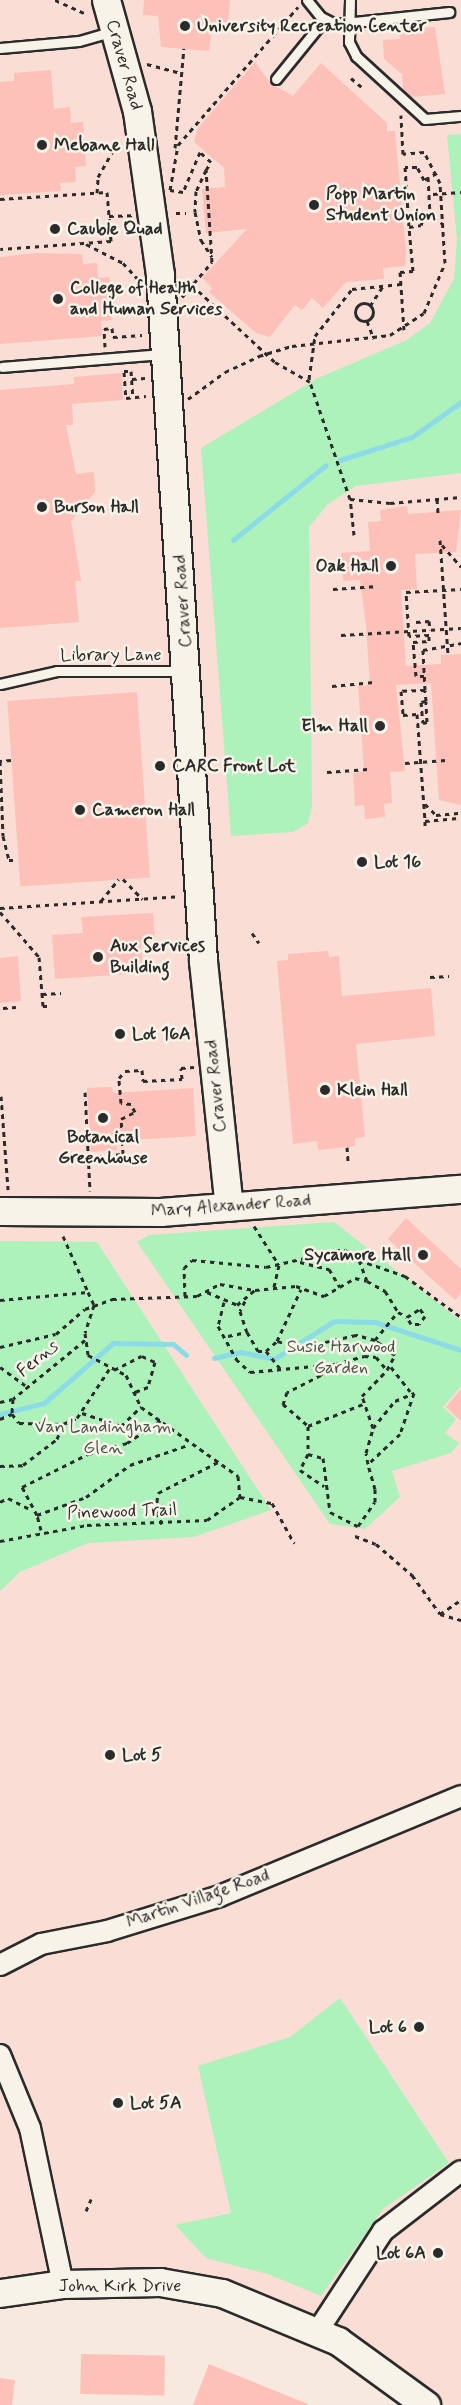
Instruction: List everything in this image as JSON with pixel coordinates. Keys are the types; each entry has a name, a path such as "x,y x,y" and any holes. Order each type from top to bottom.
{"street":[{"name":"Craver Road","path":"96,7 114,30 141,131 166,354 188,670 203,961 229,1207"},
{"name":"Mary Alexander Road","path":"4,1199 115,1213 229,1207 461,1189"},
{"name":"Martin Village Road","path":"0,1965 41,1944 107,1931 220,1896 461,1796"},
{"path":"0,2055 28,2120 63,2284"},
{"path":"317,2332 390,2223 461,2171"},
{"name":"John Kirk Drive","path":"0,2293 63,2284 180,2284 265,2306 317,2332 426,2405"}],"lane":[{"path":"307,0 324,20 348,24 449,12"},
{"path":"350,0 348,24 352,53 425,119 461,116"},
{"path":"276,79 324,20"},
{"path":"0,48 78,41 114,30"},
{"path":"2,367 166,354"},
{"name":"Library Lane","path":"0,684 57,671 125,675 188,670"}],"path":[{"path":"55,0 96,7"},
{"path":"175,150 299,0"},
{"path":"183,48 175,150 178,165 170,190 183,192 200,152 211,162 197,185 195,212 201,240 212,257"},
{"path":"147,64 181,73"},
{"path":"351,78 363,88"},
{"path":"186,401 225,372 267,353 314,343 374,339 404,330 424,314 440,283 443,225 441,194 437,173 424,152 403,154 400,105"},
{"path":"98,193 98,177 119,138"},
{"path":"404,330 400,272 413,271 405,167 417,166 424,180 437,173"},
{"path":"186,292 212,257 206,170"},
{"path":"409,227 421,225 430,213 433,194 428,177"},
{"path":"0,199 107,192 111,241 0,249"},
{"path":"433,194 461,192"},
{"path":"176,213 186,213"},
{"path":"430,213 443,225"},
{"path":"109,216 140,214"},
{"path":"84,243 123,262 141,284"},
{"path":"354,535 350,499 310,382 314,343 319,324 347,293 401,284"},
{"path":"192,285 267,353 310,382"},
{"path":"367,321 370,306 384,286"},
{"path":"370,306 360,305 355,311 367,321 374,339"},
{"path":"114,348 106,349 104,328 112,328 113,337 146,334"},
{"path":"123,362 126,398 147,396"},
{"path":"124,372 131,371 133,397"},
{"path":"132,379 147,377"},
{"path":"350,499 461,497"},
{"path":"437,498 438,515"},
{"path":"448,655 440,542 461,567"},
{"path":"333,589 378,586"},
{"path":"424,676 416,676 413,642 429,641 429,635 409,636 406,592 461,589"},
{"path":"416,622 429,621 430,630"},
{"path":"341,635 461,627"},
{"path":"426,701 422,702 423,723 427,722 426,701 424,676 423,650 461,643"},
{"path":"332,686 374,682"},
{"path":"425,690 401,691 403,714 417,714 425,828"},
{"path":"0,754 3,836 9,860 18,860"},
{"path":"0,761 11,760"},
{"path":"405,763 446,760"},
{"path":"327,772 368,769"},
{"path":"424,803 435,815 461,813"},
{"path":"425,821 461,818"},
{"path":"101,901 121,879 142,898"},
{"path":"47,1006 43,1006 39,957 2,917 0,910 187,895"},
{"path":"252,933 259,944"},
{"path":"430,977 449,976"},
{"path":"42,994 61,993"},
{"path":"3,1008 16,1007"},
{"path":"89,1157 123,1154 121,1119 135,1112 131,1104 121,1103 119,1078 125,1071 142,1070 143,1082 182,1078 181,1068 198,1066"},
{"path":"85,1092 89,1157 88,1197"},
{"path":"1,1096 4,1199"},
{"path":"347,1147 348,1163"},
{"path":"252,1221 279,1265 274,1287"},
{"path":"63,1236 94,1305 85,1340 88,1355 126,1375 141,1407 161,1420 189,1444 220,1461 238,1476 240,1497 272,1503 294,1543"},
{"path":"185,1296 184,1268 192,1260 279,1265 300,1262 344,1249 359,1260 405,1276 461,1317"},
{"path":"359,1260 367,1281"},
{"path":"300,1262 329,1269 340,1287"},
{"path":"0,1347 56,1335 94,1305 185,1296 207,1292 220,1284 255,1290 274,1287 300,1289 324,1296 355,1278 367,1281 385,1291 398,1312 407,1317 411,1324 419,1324 425,1316 420,1309 407,1317"},
{"path":"255,1290 240,1311 247,1332 258,1351 266,1351 277,1341 300,1289"},
{"path":"0,1300 88,1292"},
{"path":"207,1292 224,1302 245,1301"},
{"path":"224,1302 218,1326 227,1336 236,1359 250,1372 326,1365 376,1356 410,1391 414,1399 400,1434 368,1464"},
{"path":"375,1340 398,1312"},
{"path":"227,1336 247,1332"},
{"path":"277,1341 299,1348 334,1337 375,1340 395,1355 389,1369 362,1396 373,1428 368,1464 376,1496 358,1526 330,1512 324,1486 323,1458 308,1454"},
{"name":"Ferns","path":"12,1414 13,1399 25,1385 85,1340"},
{"path":"266,1351 281,1369"},
{"path":"0,1466 23,1465 57,1439 63,1424 82,1413 110,1368 142,1356 155,1362 148,1388 135,1392"},
{"path":"324,1486 300,1470 308,1454 308,1426 283,1404 287,1392 321,1375 326,1365"},
{"path":"0,1367 25,1385"},
{"path":"373,1428 410,1391"},
{"path":"0,1402 13,1399"},
{"path":"308,1426 363,1404"},
{"path":"82,1413 121,1426 141,1407"},
{"path":"0,1419 12,1414 30,1425 44,1420 63,1424"},
{"path":"32,1510 22,1487 88,1454 127,1443 161,1420"},
{"path":"37,1515 86,1497 130,1465 189,1444"},
{"path":"162,1524 156,1511 158,1493 220,1461"},
{"name":"Pinewood Trail","path":"0,1541 41,1530 207,1520 240,1497"},
{"path":"0,1502 8,1498 32,1510 37,1515 41,1530"},
{"path":"355,1536 376,1545 412,1575 440,1614 461,1620"},
{"path":"440,1614 461,1600"},
{"path":"86,2211 91,2199"}],"shaded area":[{"path":"0,0 461,0 461,2405 441,2405 346,2338 223,2291 0,2286"}],"green space":[{"path":"461,134 461,473 356,486 328,504 309,527 312,807 308,823 293,832 231,836 201,448 318,378 407,340 430,323 454,279 457,239 447,135"},
{"name":"Susie Harwood Garden","path":"334,1222 461,1321 461,1386 443,1407 456,1419 445,1433 459,1443 451,1453 392,1471 400,1497 365,1529 330,1524 137,1242 149,1235"},
{"name":"Van Landingham Glen","path":"0,1241 97,1242 271,1510 194,1537 88,1543 20,1572 0,1591"},
{"path":"340,1998 449,2163 383,2209 321,2296 268,2274 206,2258 175,2225 231,2213 198,2066 290,2037"}],"building":[{"name":"University Recreation Center","path":"144,0 230,0 228,23 213,22 209,51 161,47 158,16 143,15"},
{"path":"435,27 445,94 411,97 403,90 402,74 384,59 383,40 400,39 399,30"},
{"name":"Popp Martin Student Union","path":"255,62 271,84 293,96 321,63 387,123 387,131 395,131 406,252 405,266 383,268 384,279 346,282 323,308 312,298 302,310 295,305 270,337 256,333 209,292 212,288 202,278 247,229 206,233 202,189 225,187 224,168 194,142 198,128"},
{"name":"Mebane Hall","path":"51,70 54,109 70,107 71,123 83,122 86,166 75,167 76,182 60,183 61,191 0,195 0,82 14,81 14,73"},
{"name":"College of Health and Human Services","path":"36,253 82,254 83,264 97,263 98,278 109,277 116,312 112,320 101,321 102,336 0,344 0,257"},
{"name":"Burson Hall","path":"121,373 123,400 72,404 73,425 66,425 76,474 94,472 95,492 71,521 81,581 75,581 79,622 0,628 0,390 74,384 74,377"},
{"path":"407,506 408,514 461,510 456,552 415,554 417,589 401,590 406,666 441,664 441,655 461,654 461,805 439,800 431,683 396,685 405,771 390,772 392,803 384,804 385,817 365,819 364,805 355,806 353,773 364,772 358,686 370,685 366,626 360,580 343,581 341,553 370,551 368,522 381,521 380,510"},
{"name":"Cameron Hall","path":"137,692 150,878 20,887 7,701"},
{"name":"Aux Services Building","path":"153,913 155,941 141,942 143,973 55,979 52,935 83,933 81,917"},
{"name":"Klein Hall","path":"328,951 329,957 339,956 342,996 431,988 435,1036 356,1044 365,1137 355,1138 355,1146 318,1150 317,1141 293,1144 277,961 288,960 288,954"},
{"path":"18,956 21,1001 0,1003 0,958"},
{"path":"112,1087 113,1093 193,1088 196,1136 116,1141 117,1150 91,1152 87,1088"},
{"name":"Sycamore Hall","path":"406,1218 461,1269 461,1293 455,1300 388,1239"},
{"path":"461,1389 461,1421 446,1407"},
{"path":"81,2354 165,2355 164,2395 80,2394"},
{"path":"209,2364 308,2404 308,2405 193,2405"},
{"path":"0,2378 15,2380 12,2405 0,2405"}],"waterway":[{"path":"340,460 412,437 461,402"},
{"path":"233,540 326,465"},
{"path":"214,1358 241,1352 274,1359 334,1321 375,1322 461,1350"},
{"path":"0,1414 44,1403 113,1343 173,1344 186,1355"}],"place":[{"name":"University Recreation Center","path":"185,26"},
{"name":"Mebane Hall","path":"42,145"},
{"name":"Popp Martin Student Union","path":"314,205"},
{"name":"Cauble Quad","path":"55,229"},
{"name":"College of Health and Human Services","path":"58,299"},
{"name":"Burson Hall","path":"42,507"},
{"name":"Oak Hall","path":"391,566"},
{"name":"Elm Hall","path":"380,726"},
{"name":"CARC Front Lot","path":"160,766"},
{"name":"Cameron Hall","path":"80,810"},
{"name":"Lot 16","path":"362,862"},
{"name":"Aux Services Building","path":"98,957"},
{"name":"Lot 16A","path":"120,1034"},
{"name":"Klein Hall","path":"325,1090"},
{"name":"Botanical Greenhouse","path":"103,1118"},
{"name":"Sycamore Hall","path":"423,1255"},
{"name":"Lot 5","path":"110,1755"},
{"name":"Lot 6","path":"419,2027"},
{"name":"Lot 5A","path":"118,2103"},
{"name":"Lot 6A","path":"438,2253"}]}
